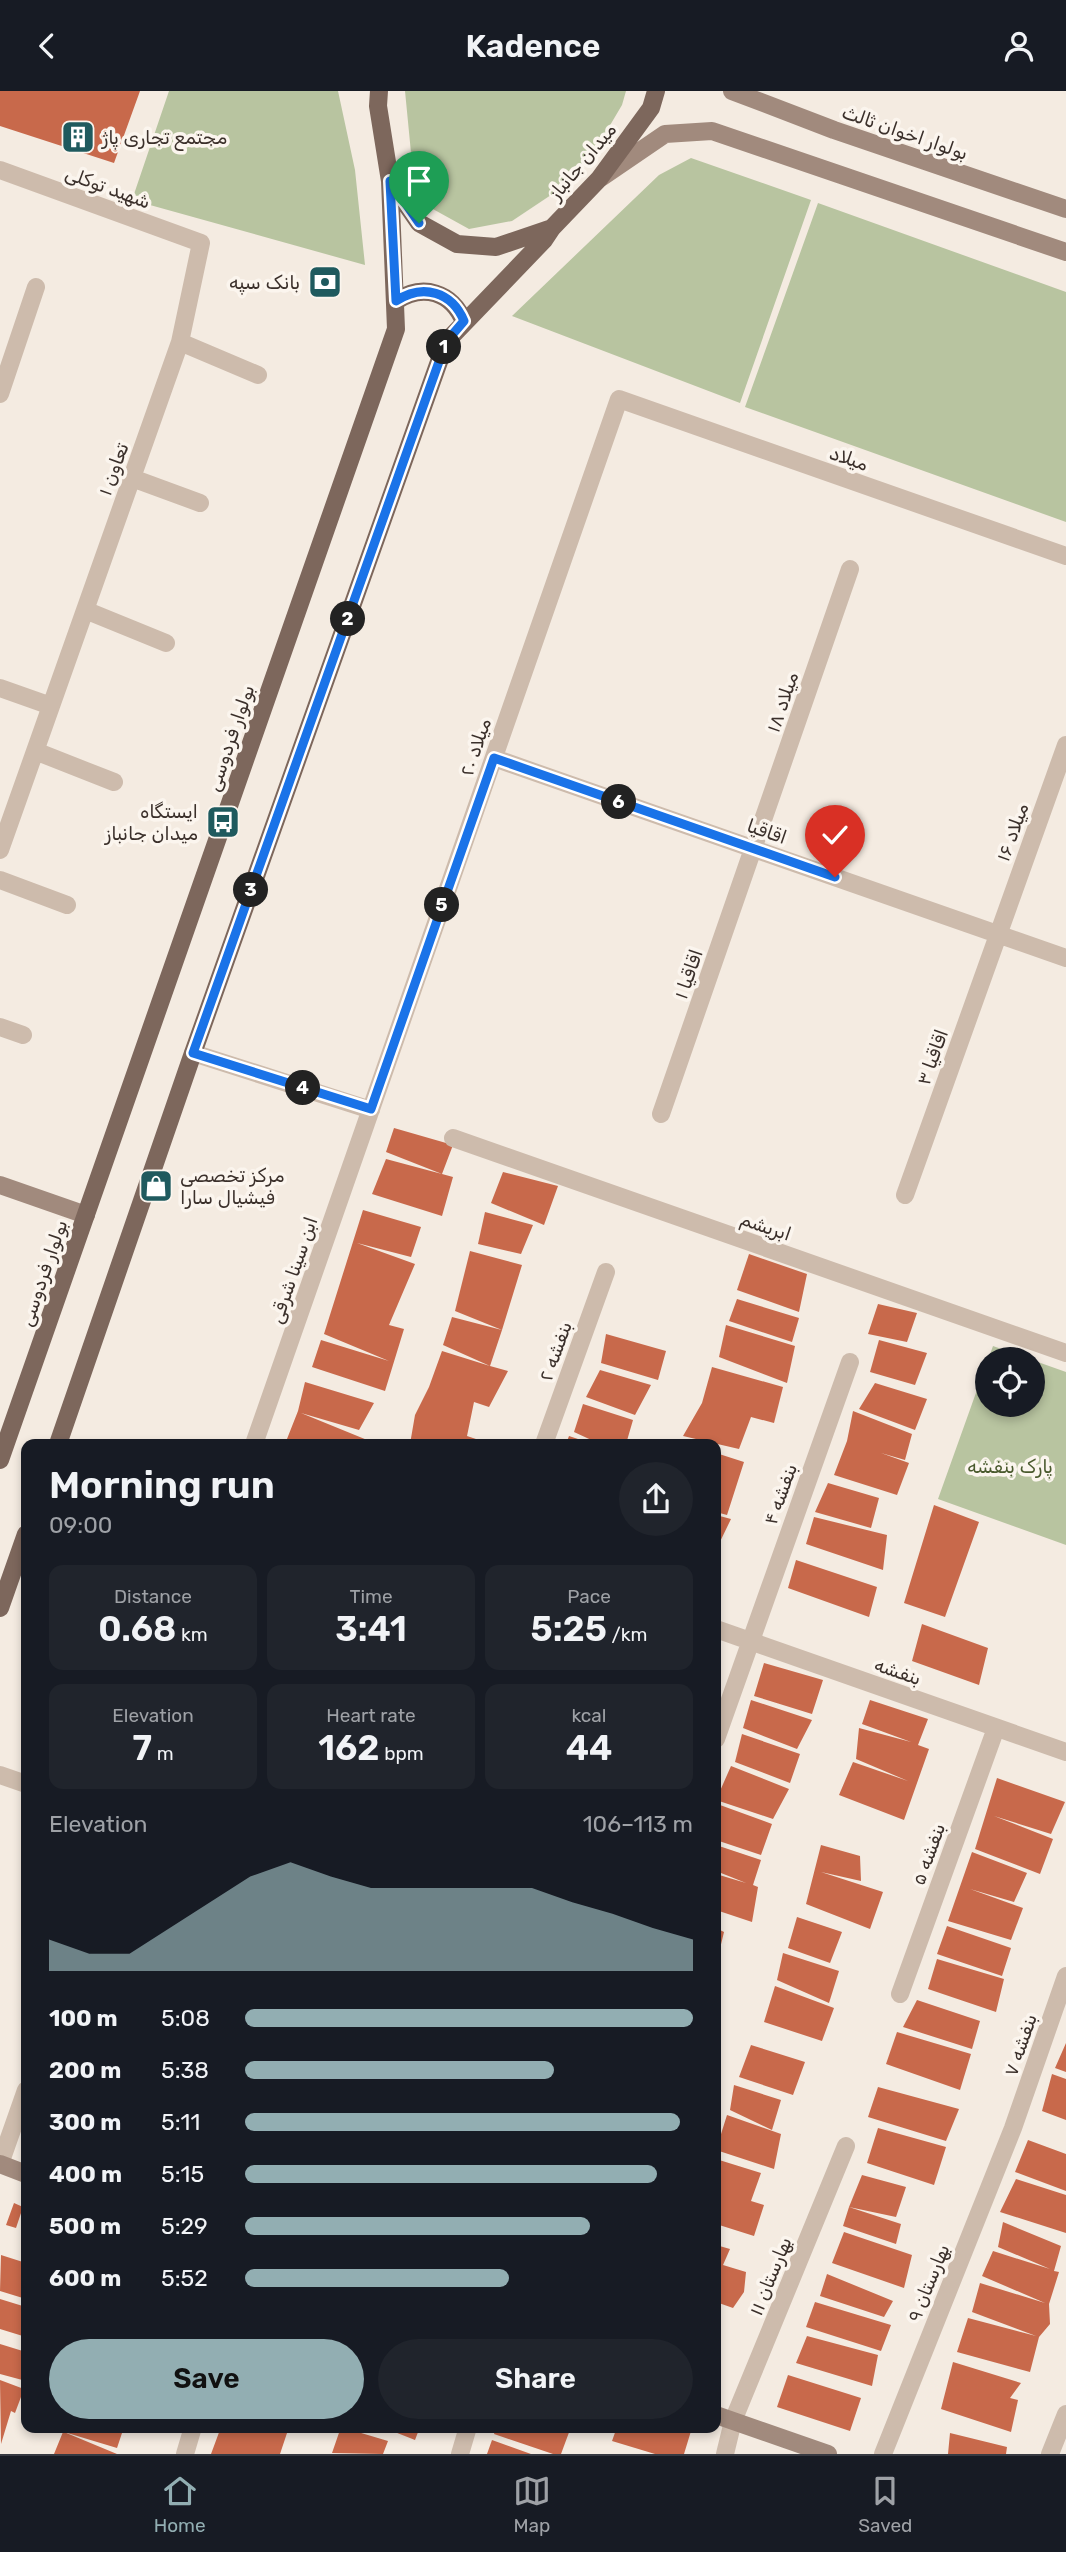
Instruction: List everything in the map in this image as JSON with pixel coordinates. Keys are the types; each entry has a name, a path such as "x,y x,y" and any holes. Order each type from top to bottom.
{"main road":[{"name":"میدان جانباز","path":"377,96 390,181 419,223 457,244 496,247 552,228 599,179 651,108 656,91"},
{"name":"بولوار فردوسی","path":"0,1460 397,329 390,181"},
{"path":"60,1439 193,1053 446,342 544,240 552,228"},
{"path":"396,301 415,292 436,292 454,303 464,321"},
{"path":"0,1608 21,1548"}],"street":[{"name":"بولوار اخوان ثالث","path":"732,91 834,130 1066,209"},
{"path":"599,179 664,134 712,131 1066,252"},
{"name":"شهید توکلی","path":"0,170 201,243"},
{"name":"تعاون ۱","path":"0,851 180,342 201,243"},
{"path":"0,394 36,287"},
{"path":"180,342 258,375"},
{"name":"میلاد","path":"619,399 1066,556"},
{"name":"میلاد ۲۰","path":"371,1109 619,399"},
{"path":"132,478 200,503"},
{"name":"میلاد ۱۸","path":"753,849 850,569"},
{"path":"85,610 166,643"},
{"path":"0,688 51,706"},
{"name":"میلاد ۱۶","path":"998,934 1066,745"},
{"path":"36,751 114,782"},
{"name":"اقاقیا","path":"494,758 1066,958"},
{"name":"اقاقیا ۱","path":"662,1114 753,849"},
{"path":"0,880 67,905"},
{"name":"اقاقیا ۳","path":"905,1195 998,934"},
{"path":"0,1027 23,1035"},
{"path":"193,1053 371,1109"},
{"name":"ابن سینا شرقی","path":"256,1439 371,1109"},
{"name":"ابریشم","path":"453,1138 1066,1353"},
{"path":"0,1185 86,1215"},
{"name":"بنفشه ۲","path":"546,1439 606,1272"},
{"name":"بنفشه ۴","path":"721,1724 850,1362"},
{"name":"بنفشه","path":"721,1631 1066,1752"},
{"name":"بنفشه ۵","path":"900,1994 996,1728"},
{"path":"0,1775 21,1782"},
{"name":"بنفشه ۷","path":"1013,2127 1066,1976"},
{"path":"21,2104 0,2164 21,2172"},
{"name":"بهارستان ۹","path":"883,2454 1013,2127"},
{"name":"بهارستان ۱۱","path":"725,2454 733,2421 846,2146"},
{"path":"1050,2454 1066,2414"},
{"path":"721,2417 828,2454"},
{"path":"185,2454 191,2433"},
{"path":"460,2454 466,2433"}],"green space":[{"path":"169,91 338,91 355,170 365,265 132,200"},
{"path":"405,91 626,91 622,105 596,149 560,189 512,221 469,229 431,208 412,163"},
{"path":"691,158 811,200 740,403 512,316 659,175"},
{"path":"818,203 1066,292 1066,522 745,407"},
{"name":"پارک بنفشه","path":"1045,1365 1066,1372 1066,1545 938,1499 975,1396 975,1417 1045,1417"}],"building":[{"name":"مجتمع تجاری پاژ","path":"0,91 140,91 114,163 0,126"},
{"path":"394,1128 453,1145 442,1174 386,1152"},
{"path":"386,1159 453,1177 442,1216 372,1194"},
{"path":"503,1172 558,1186 544,1225 491,1203"},
{"path":"363,1210 421,1227 411,1257 357,1243 415,1264 389,1325 404,1329 385,1391 312,1367 321,1340 389,1361 324,1334"},
{"path":"485,1212 533,1225 521,1254 478,1244"},
{"path":"470,1251 522,1265 502,1330 455,1311"},
{"path":"749,1254 807,1274 799,1312 737,1290"},
{"path":"737,1299 799,1318 792,1342 729,1321"},
{"path":"878,1304 917,1313 907,1342 868,1334"},
{"path":"452,1317 502,1330 490,1366 443,1345"},
{"path":"726,1325 795,1346 787,1383 719,1357"},
{"path":"606,1334 666,1351 658,1380 601,1363"},
{"path":"879,1340 927,1353 915,1385 870,1372"},
{"path":"442,1351 508,1371 489,1407 474,1402 467,1436 476,1439 411,1439 415,1415"},
{"path":"712,1367 783,1387 774,1423 751,1417 739,1449 721,1445 721,1439 683,1436 702,1403"},
{"path":"600,1370 651,1385 635,1415 586,1397"},
{"path":"305,1382 374,1403 359,1430 301,1413 365,1439 287,1439"},
{"path":"875,1383 927,1399 915,1430 859,1409"},
{"path":"583,1404 633,1420 627,1439 589,1439 574,1432"},
{"path":"853,1411 912,1434 905,1460 881,1453 909,1463 897,1495 834,1475 847,1441"},
{"path":"721,1455 744,1462 727,1515 721,1513"},
{"path":"828,1483 879,1498 871,1528 815,1512"},
{"path":"934,1505 979,1522 945,1617 904,1603"},
{"path":"721,1516 731,1519 721,1540"},
{"path":"814,1517 887,1535 883,1570 806,1544"},
{"path":"796,1560 877,1587 869,1617 788,1588"},
{"path":"922,1624 988,1648 979,1685 912,1661"},
{"path":"764,1663 823,1680 812,1714 754,1696"},
{"path":"751,1700 812,1720 797,1749 743,1728"},
{"path":"870,1700 928,1719 918,1745 929,1749 904,1820 839,1795 853,1762 908,1781 856,1759 859,1728 911,1742 862,1724"},
{"path":"742,1734 800,1754 790,1783 735,1762"},
{"path":"731,1766 789,1789 773,1819 721,1802 721,1789"},
{"path":"997,1778 1065,1802 1051,1834 994,1816 1053,1839 1040,1874 975,1849"},
{"path":"721,1805 772,1824 761,1855 721,1842"},
{"path":"821,1845 860,1856 861,1881 821,1872 883,1892 870,1929 806,1904"},
{"path":"721,1847 761,1860 753,1885 758,1887 752,1922 721,1912 721,1876 746,1883 721,1873"},
{"path":"972,1852 1027,1873 1014,1902 970,1889 1023,1908 1011,1940 948,1921"},
{"path":"797,1917 842,1932 830,1963 788,1948"},
{"path":"947,1926 1011,1948 1002,1976 937,1954"},
{"path":"783,1953 839,1971 829,2003 777,1980"},
{"path":"937,1959 1004,1979 996,2012 928,1989"},
{"path":"775,1986 834,2008 822,2041 764,2022"},
{"path":"917,2000 980,2021 972,2049 903,2027"},
{"path":"897,2032 971,2054 960,2090 886,2064"},
{"path":"1066,2043 1066,2072 1055,2068"},
{"path":"751,2045 805,2062 793,2095 739,2077"},
{"path":"1052,2074 1066,2079 1066,2120 1042,2111"},
{"path":"734,2085 781,2100 772,2130 730,2110"},
{"path":"878,2087 959,2109 946,2141 868,2117"},
{"path":"727,2115 781,2134 774,2169 721,2152 721,2134"},
{"path":"878,2128 946,2147 934,2185 867,2163"},
{"path":"1028,2140 1066,2154 1066,2191 1015,2172"},
{"path":"721,2161 761,2173 751,2201 764,2205 754,2236 721,2226"},
{"path":"862,2175 906,2187 896,2217 849,2207"},
{"path":"1016,2179 1066,2195 1066,2233 1000,2212"},
{"path":"14,2203 21,2206 16,2228 6,2225"},
{"path":"849,2207 901,2224 896,2244 843,2226"},
{"path":"1003,2222 1061,2246 1054,2271 1059,2272 1049,2304 1050,2324 1039,2337 1030,2372 957,2352 968,2318 1036,2336 972,2312 980,2283 1045,2303 982,2276 993,2251 1050,2269 998,2247"},
{"path":"844,2232 912,2255 904,2288 832,2263"},
{"path":"721,2246 730,2249 723,2265 746,2272 744,2292 733,2308 721,2304"},
{"path":"1,2255 21,2261 21,2297 0,2291"},
{"path":"827,2274 893,2301 884,2317 820,2296"},
{"path":"0,2299 21,2305 21,2335 0,2329"},
{"path":"815,2302 891,2325 881,2351 806,2327"},
{"path":"807,2336 878,2355 872,2386 796,2363"},
{"path":"0,2344 21,2350 21,2380 0,2374"},
{"path":"953,2362 1021,2383 1010,2398 1018,2400 1011,2432 941,2409"},
{"path":"788,2375 861,2398 850,2431 777,2407"},
{"path":"0,2380 21,2388 21,2397 15,2413 11,2411 1,2444"},
{"path":"63,2433 66,2433 117,2454 54,2454"},
{"path":"67,2433 122,2433 117,2448"},
{"path":"219,2433 287,2433 280,2454 211,2454"},
{"path":"339,2433 361,2433 388,2441 383,2454 332,2453"},
{"path":"397,2433 418,2433 415,2440"},
{"path":"569,2433 561,2454 553,2454 494,2434"},
{"path":"615,2433 690,2433 684,2454 655,2454 612,2441"},
{"path":"950,2433 1007,2447 1006,2454 948,2454"},
{"path":"492,2440 531,2454 487,2454"}],"place":[{"name":"مجتمع تجاری پاژ","path":"78,137"},
{"name":"بانک سپه","path":"325,282"},
{"name":"ایستگاه میدان جانباز","path":"223,822"},
{"name":"مرکز تخصصی فیشیال سارا","path":"156,1186"}],"route":[{"path":"419,223 390,181 396,301 415,292 436,292 454,303 464,321 446,342 193,1053 371,1109 494,758 835,877"}]}
